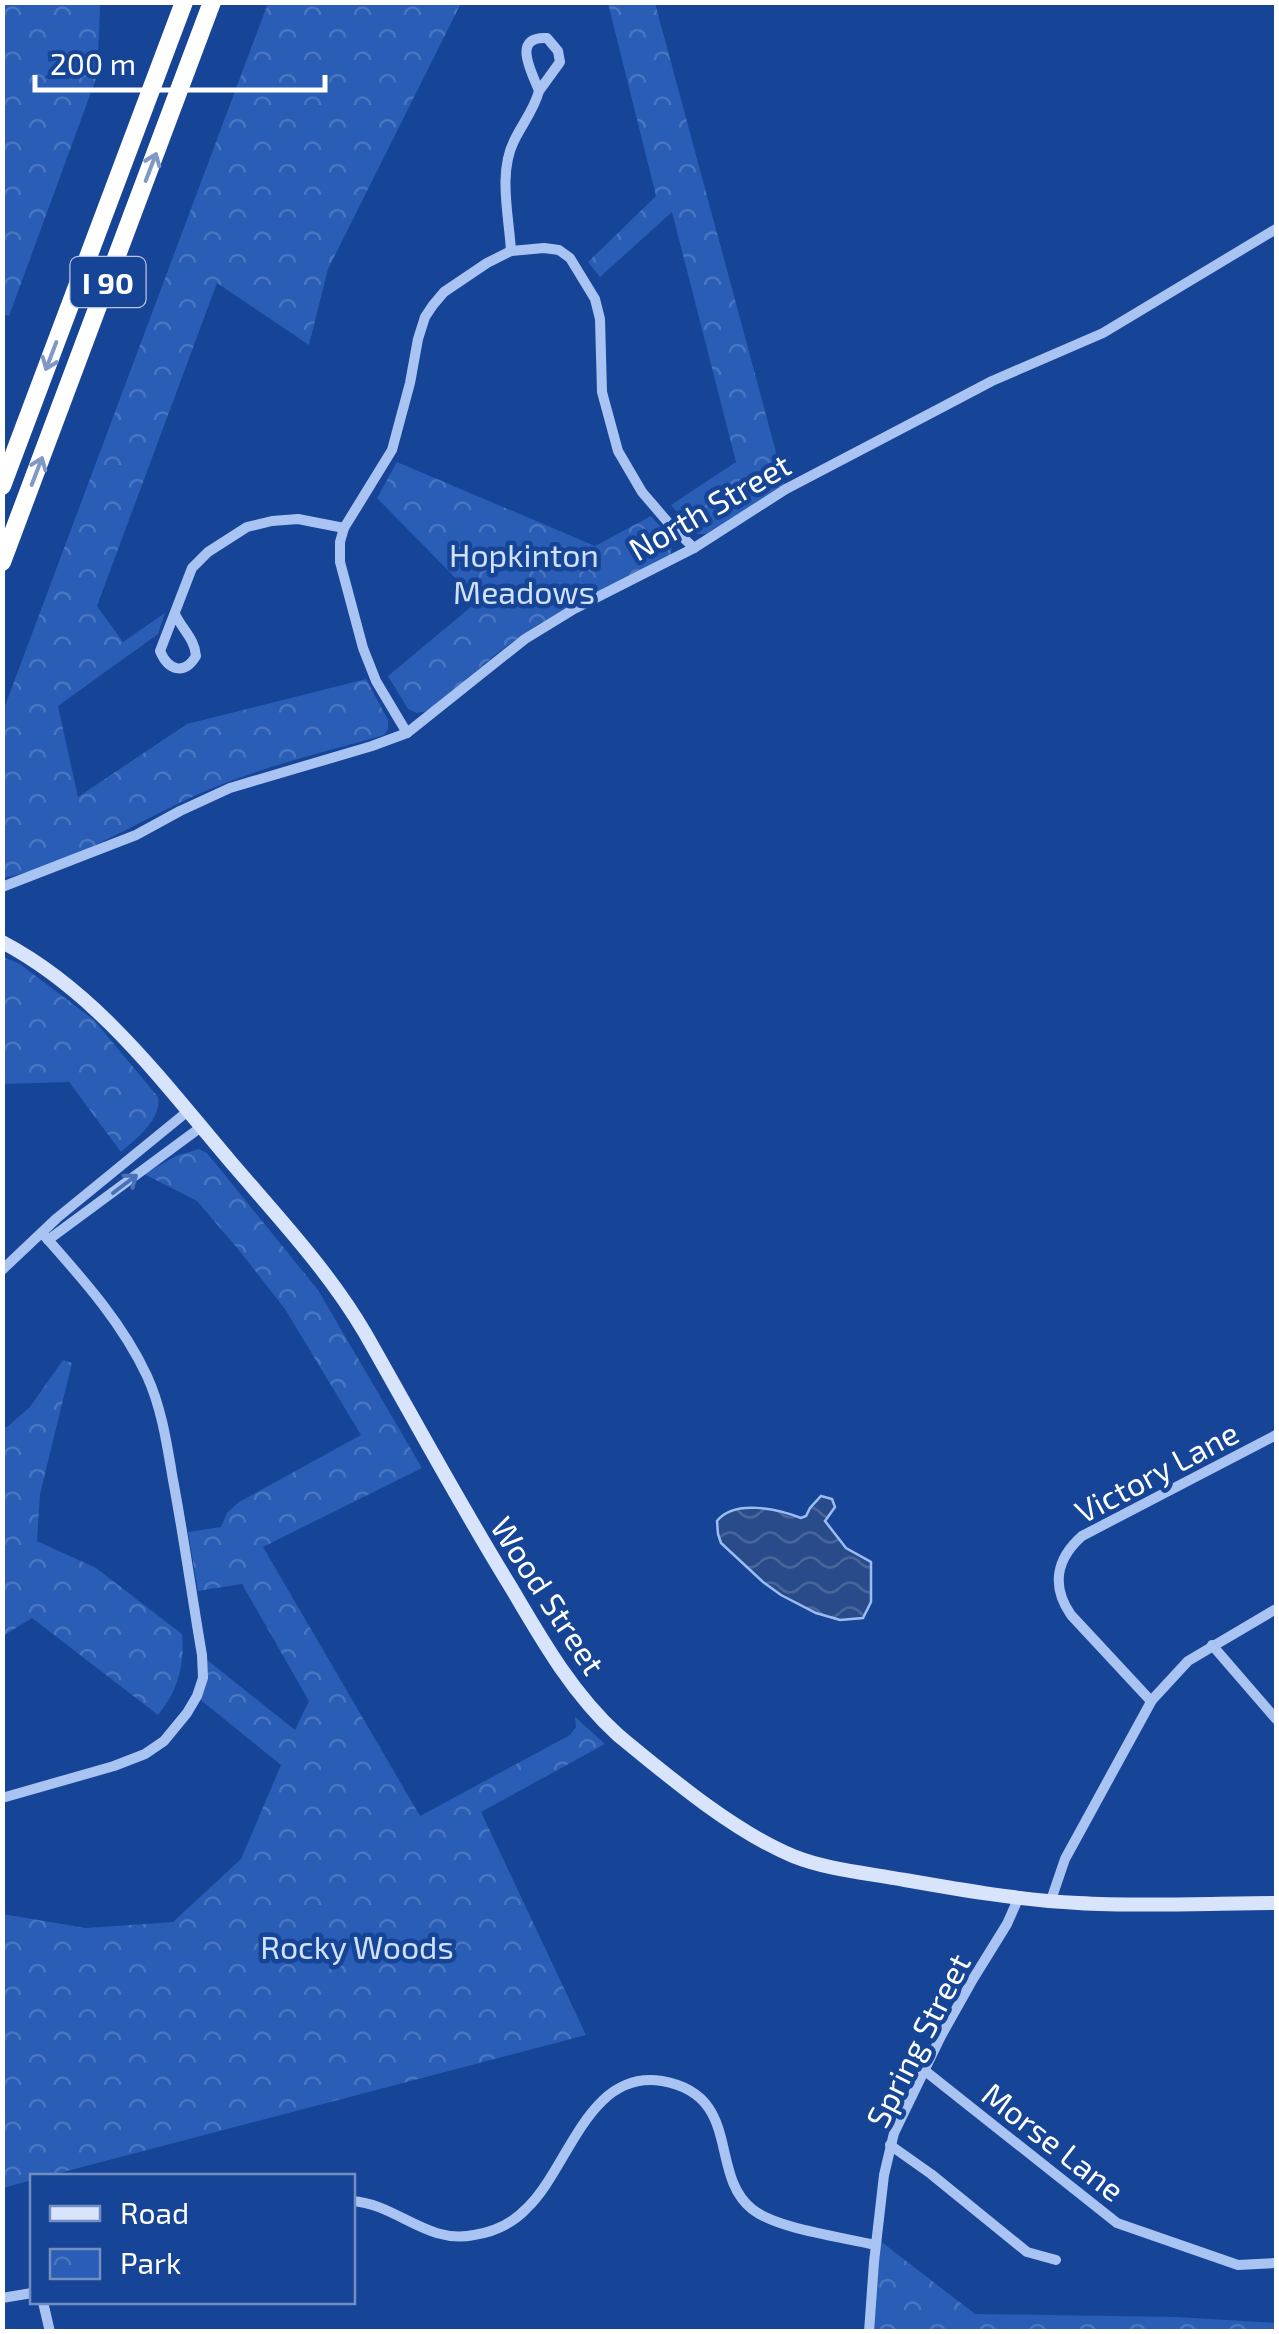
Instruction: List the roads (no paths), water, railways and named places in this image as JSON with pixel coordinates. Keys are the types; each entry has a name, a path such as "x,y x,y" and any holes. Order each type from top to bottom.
{"highway":[{"name":"I 90","path":"2,486 184,2"},
{"name":"I 90","path":"2,562 212,2"}],"main road":[{"name":"Wood Street","path":"2,942 37,962 119,1032 304,1247 346,1303 460,1505 568,1679 602,1721 721,1815 797,1858 1019,1897 1118,1904 1276,1902"}],"street":[{"path":"511,251 506,163 539,91 560,62 558,51 547,38 538,38 526,51 539,91"},
{"name":"North Street","path":"2,888 136,835 230,788 407,733 525,640 574,609 694,548 786,489 992,381 1102,333 1276,228"},
{"path":"407,733 376,681 363,648 340,562 340,542 344,528 392,450 425,317 444,292 487,263 511,251 544,248 559,250 570,258 595,299 600,318 602,392 618,451 642,492 694,548"},
{"path":"175,614 193,640 196,656 185,667 174,668 165,663 160,651 192,568 208,552 247,527 272,520 298,519 344,528"},
{"path":"45,1237 57,1218 188,1111"},
{"path":"2,1270 201,1127"},
{"path":"2,1798 146,1754 164,1741 186,1713 202,1678 202,1655 176,1493 154,1394 124,1334 45,1237"},
{"name":"Victory Lane","path":"1151,1701 1063,1604 1060,1566 1065,1554 1082,1536 1276,1435"},
{"path":"1050,1900 1064,1859 1151,1701 1178,1670 1212,1645 1276,1609"},
{"path":"1212,1645 1276,1719"},
{"name":"Spring Street","path":"868,2332 875,2245 890,2145 924,2070 972,1979 1008,1924 1019,1897"},
{"name":"Morse Lane","path":"924,2070 1117,2223 1238,2265 1276,2263"},
{"path":"355,2202 382,2208 440,2235 462,2237 490,2231 516,2218 537,2198 606,2096 630,2082 659,2080 692,2092 712,2113 736,2188 754,2210 774,2220 875,2245"},
{"path":"890,2145 1027,2252 1056,2260"},
{"path":"2,2298 30,2293"},
{"path":"43,2304 50,2332"}],"water":[{"path":"821,1496 832,1499 835,1507 825,1521 846,1548 871,1562 871,1602 863,1618 840,1620 781,1595 721,1543 717,1521 725,1514 757,1508 801,1518"}],"park label":[{"name":"Hopkinton Meadows","path":"524,572"},
{"name":"Rocky Woods","path":"357,1946"}]}
